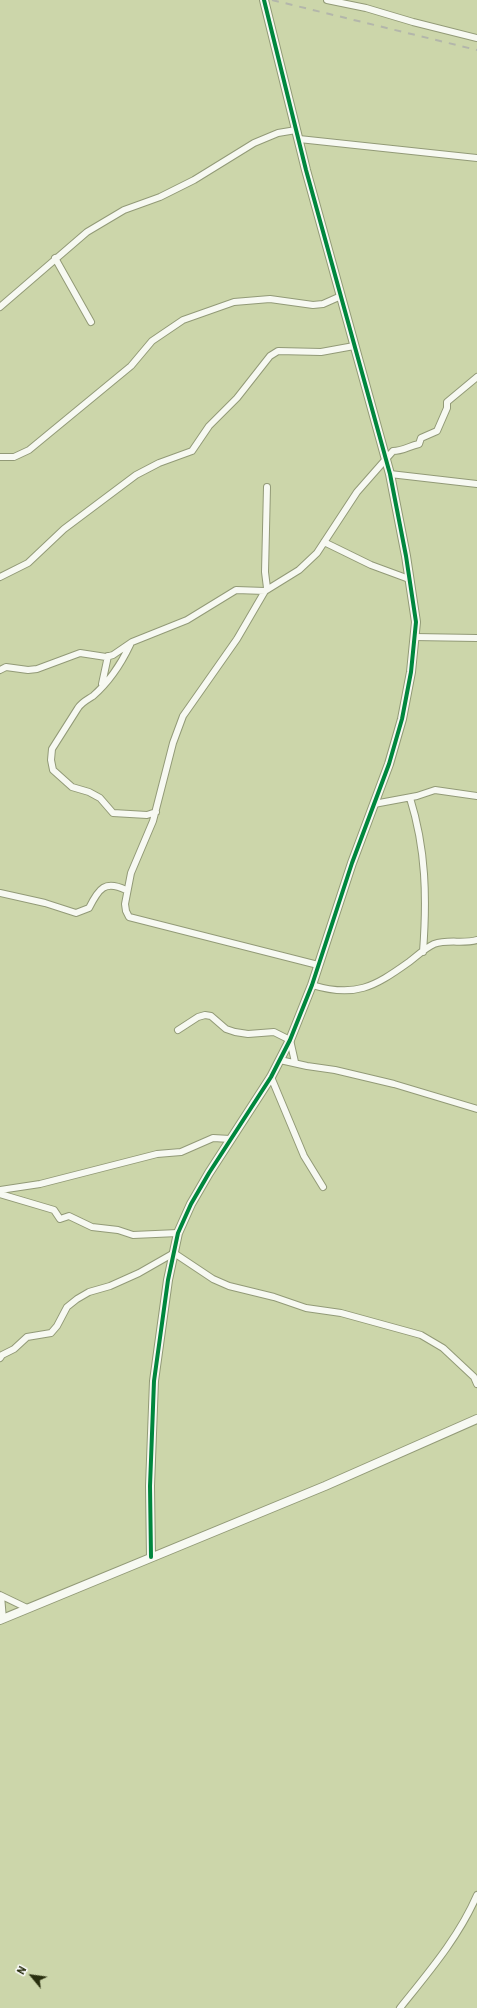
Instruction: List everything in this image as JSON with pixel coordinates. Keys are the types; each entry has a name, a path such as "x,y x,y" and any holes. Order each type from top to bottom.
{"street":[{"path":"151,1558 150,1486 154,1381 178,1233 191,1204 230,1139 271,1077 290,1040 312,985 389,764 402,719 411,672 416,622 390,474 296,130 264,0"},
{"path":"327,0 366,8 413,22 477,38"},
{"path":"0,307 55,258 87,232 124,210 160,197 198,177 254,143 278,133 296,130"},
{"path":"299,139 477,158"},
{"path":"55,258 91,322"},
{"path":"0,457 14,457 29,450 131,366 152,341 183,320 234,302 270,299 313,305 323,304 341,296"},
{"path":"0,576 28,563 64,529 136,475 159,463 192,451 209,426 237,398 270,356 278,351 321,352 354,346"},
{"path":"0,670 3,666 28,670 80,653 108,656 113,655 131,643 187,620 236,590 266,589 299,570 317,553 357,492 386,458 393,451 403,451 410,446 419,444 421,438 437,431 447,408 447,402 477,377"},
{"path":"390,474 477,484"},
{"path":"267,487 264,572 266,589 237,639 183,716 173,743 156,812 136,859 126,890 126,911 129,917 318,965"},
{"path":"324,542 371,565 409,579"},
{"path":"414,637 477,638"},
{"path":"131,643 121,664 92,697 81,703 56,742 51,754 53,770 72,787 89,792 100,798 113,812 147,816 156,812"},
{"path":"101,686 108,656"},
{"path":"374,804 410,798 435,790 477,796"},
{"path":"410,798 419,824 424,862 426,903 423,952"},
{"path":"147,816 153,821"},
{"path":"0,893 45,903 76,913 89,908 94,897 105,886 115,885 126,890"},
{"path":"312,985 328,990 358,990 376,984 432,945 445,942 470,942 477,940"},
{"path":"178,1030 198,1017 205,1015 215,1018 226,1029 235,1032 248,1034 274,1032 290,1040"},
{"path":"290,1040 295,1062"},
{"path":"280,1060 394,1084 477,1109"},
{"path":"271,1077 304,1156 323,1187"},
{"path":"0,1190 40,1184 157,1154 181,1152 213,1138 230,1139"},
{"path":"0,1194 54,1210 60,1219 69,1216 92,1227 118,1230 137,1236 178,1233"},
{"path":"0,1358 2,1355 14,1349 27,1337 51,1333 57,1326 67,1307 77,1298 89,1292 115,1284 174,1253"},
{"path":"174,1253 213,1279 229,1286 274,1297 306,1308 341,1313 421,1335 443,1348 474,1377 477,1384"},
{"path":"27,1608 1,1595 2,1620 27,1608 325,1486 477,1418"},
{"path":"400,2008 458,1930 468,1915 477,1895"}],"railway":[{"path":"272,0 477,50"}],"cycle path":[{"path":"151,1557 150,1486 154,1381 168,1280 178,1233 191,1204 209,1173 271,1077 290,1040 312,985 352,863 389,764 402,719 411,672 416,622 406,556 390,474 306,170 264,0"}]}
